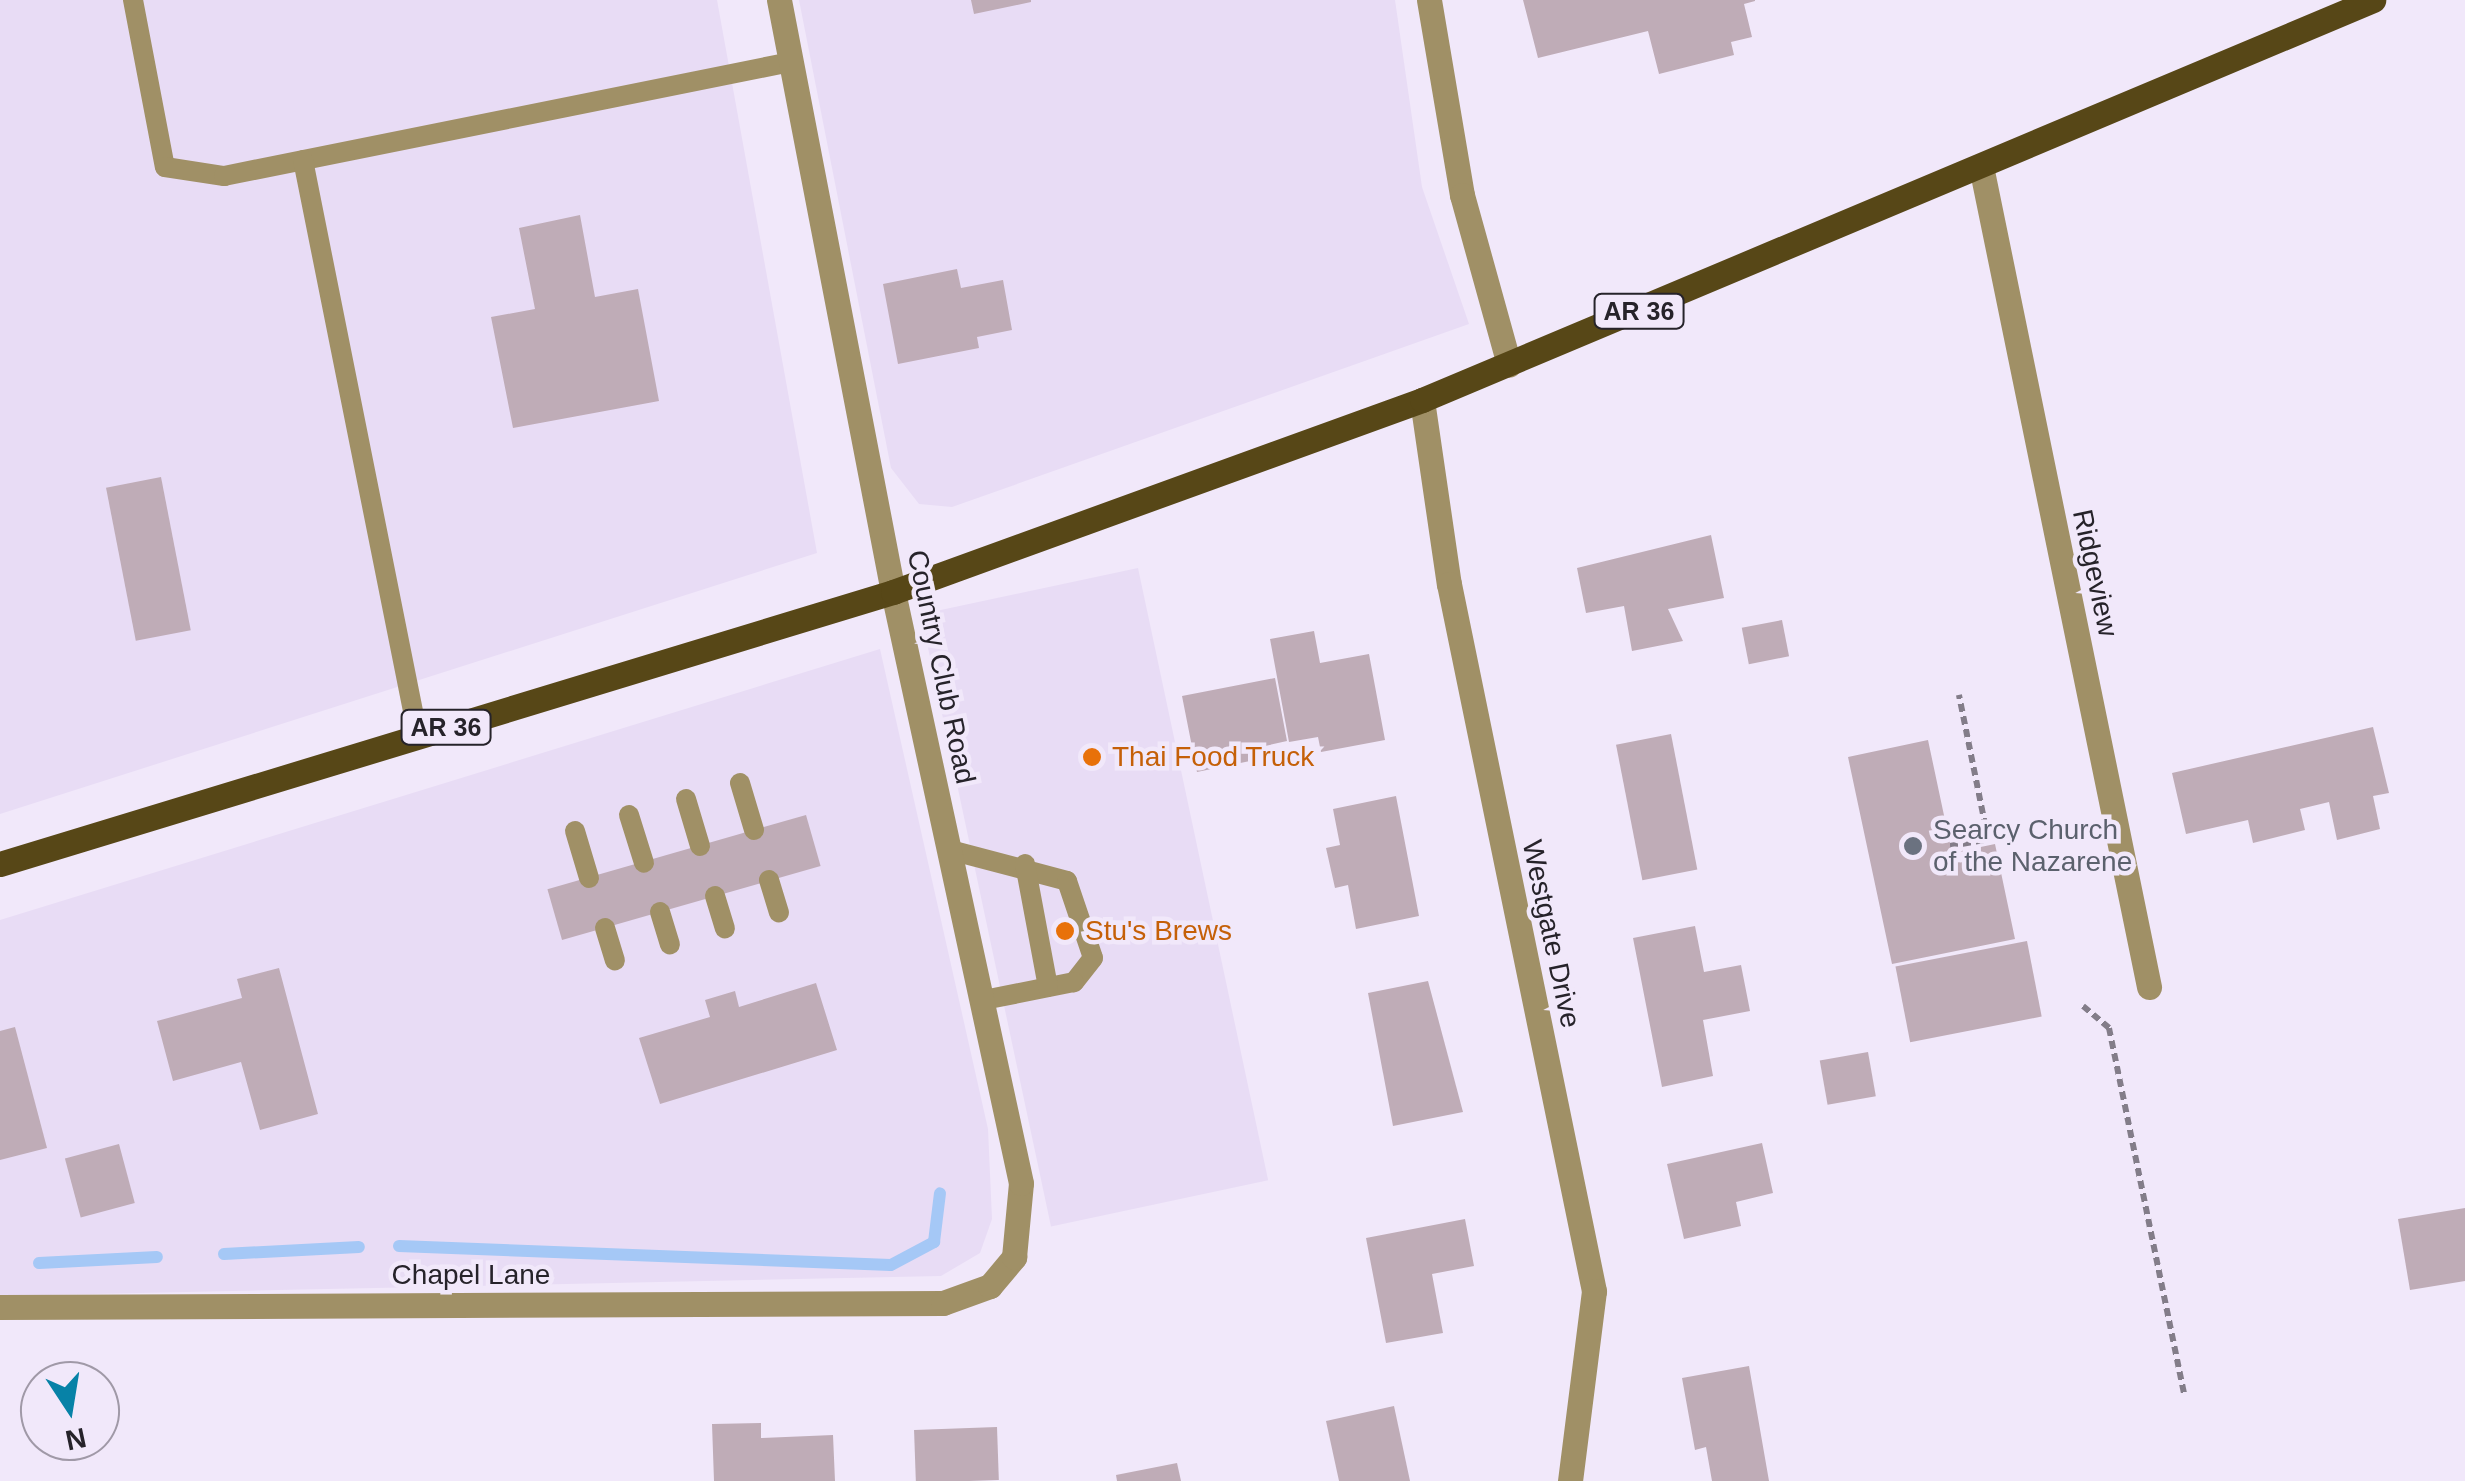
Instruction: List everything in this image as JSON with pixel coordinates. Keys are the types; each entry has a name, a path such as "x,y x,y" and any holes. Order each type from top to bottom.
{"main road":[{"name":"AR 36","path":"0,864 894,592 1422,400 1982,171 2373,0"}],"street":[{"name":"Country Club Road","path":"780,0 894,592 984,1000 1023,1209 1005,1273 973,1297 943,1303"},
{"path":"1429,0 1462,195 1508,364"},
{"name":"Ridgeview","path":"1982,171 2149,986"},
{"name":"Westgate Drive","path":"1422,400 1449,584 1594,1291 1570,1481"},
{"name":"Chapel Lane","path":"0,1307 943,1303"}],"lane":[{"path":"133,0 165,166 224,176 791,62"},
{"path":"303,160 418,736"},
{"path":"740,782 754,830"},
{"path":"686,799 700,846"},
{"path":"629,815 644,863"},
{"path":"574,831 589,878"},
{"path":"950,850 1024,864 1067,881 1093,958 1074,982 984,1000"},
{"path":"1024,864 1048,987"},
{"path":"770,880 779,913"},
{"path":"715,896 724,929"},
{"path":"660,912 670,945"},
{"path":"605,928 615,960"}],"path":[{"path":"1950,846 1988,839 1959,695"},
{"path":"2084,1006 2109,1028 2184,1392"}],"shaded area":[{"path":"0,0 717,0 817,553 0,814"},
{"path":"799,0 1395,0 1422,187 1469,324 952,507 919,504 891,468"},
{"path":"1138,568 1268,1180 1051,1226 921,614"},
{"path":"880,649 988,1129 992,1219 980,1253 941,1276 0,1296 0,920"}],"building":[{"path":"971,0 1031,0 1031,2 974,14"},
{"path":"1523,0 1755,1 1744,4 1752,37 1731,42 1734,55 1659,74 1648,31 1538,58"},
{"path":"580,215 595,297 638,289 659,401 513,428 491,317 535,309 519,228"},
{"path":"957,269 961,288 1003,280 1012,330 977,337 979,348 898,364 883,284"},
{"path":"161,477 191,630 136,641 106,488"},
{"path":"1711,535 1724,598 1668,609 1683,641 1632,651 1624,606 1586,613 1577,568"},
{"path":"1782,620 1789,656 1749,664 1742,628"},
{"path":"1314,631 1320,663 1369,654 1385,740 1321,752 1318,737 1289,742 1270,639"},
{"path":"1275,678 1287,741 1247,750 1250,761 1197,772 1182,696"},
{"path":"2373,727 2389,793 2373,796 2380,829 2337,840 2329,802 2300,809 2305,830 2253,843 2248,820 2186,834 2172,773"},
{"path":"1671,734 1697,869 1642,880 1616,745"},
{"path":"1928,740 1952,853 1995,844 2015,939 1892,964 1848,757"},
{"path":"1396,796 1419,916 1356,929 1348,885 1335,888 1326,848 1340,845 1333,809"},
{"path":"806,815 821,866 562,940 547,889"},
{"path":"1695,926 1704,972 1741,965 1750,1011 1703,1020 1713,1076 1662,1087 1633,938"},
{"path":"2027,941 2042,1017 1910,1042 1895,967"},
{"path":"279,968 318,1114 260,1130 241,1062 173,1081 157,1021 242,998 237,979"},
{"path":"1428,981 1463,1112 1393,1126 1368,993"},
{"path":"816,983 837,1050 660,1104 639,1038 710,1017 705,1000 735,991 739,1007"},
{"path":"15,1027 47,1148 0,1160 0,1031"},
{"path":"1868,1052 1876,1096 1828,1105 1820,1061"},
{"path":"1762,1143 1773,1193 1736,1202 1741,1226 1684,1239 1667,1164"},
{"path":"119,1144 135,1203 81,1217 65,1158"},
{"path":"2465,1208 2465,1281 2410,1290 2398,1219"},
{"path":"1465,1219 1474,1266 1432,1274 1443,1333 1386,1343 1366,1238"},
{"path":"1749,1366 1769,1481 1712,1481 1706,1447 1695,1450 1682,1378"},
{"path":"1394,1406 1410,1481 1339,1481 1326,1421"},
{"path":"761,1423 761,1438 833,1435 835,1481 714,1481 712,1424"},
{"path":"997,1427 999,1480 916,1481 914,1430"},
{"path":"1177,1463 1181,1481 1117,1481 1116,1475"}],"waterway":[{"path":"399,1246 891,1265 934,1242 940,1193"},
{"path":"224,1254 359,1247"},
{"path":"39,1263 157,1257"}],"place":[{"name":"Thai Food Truck","path":"1092,757"},
{"name":"Searcy Church of the Nazarene","path":"1913,846"},
{"name":"Stu's Brews","path":"1065,931"}]}
